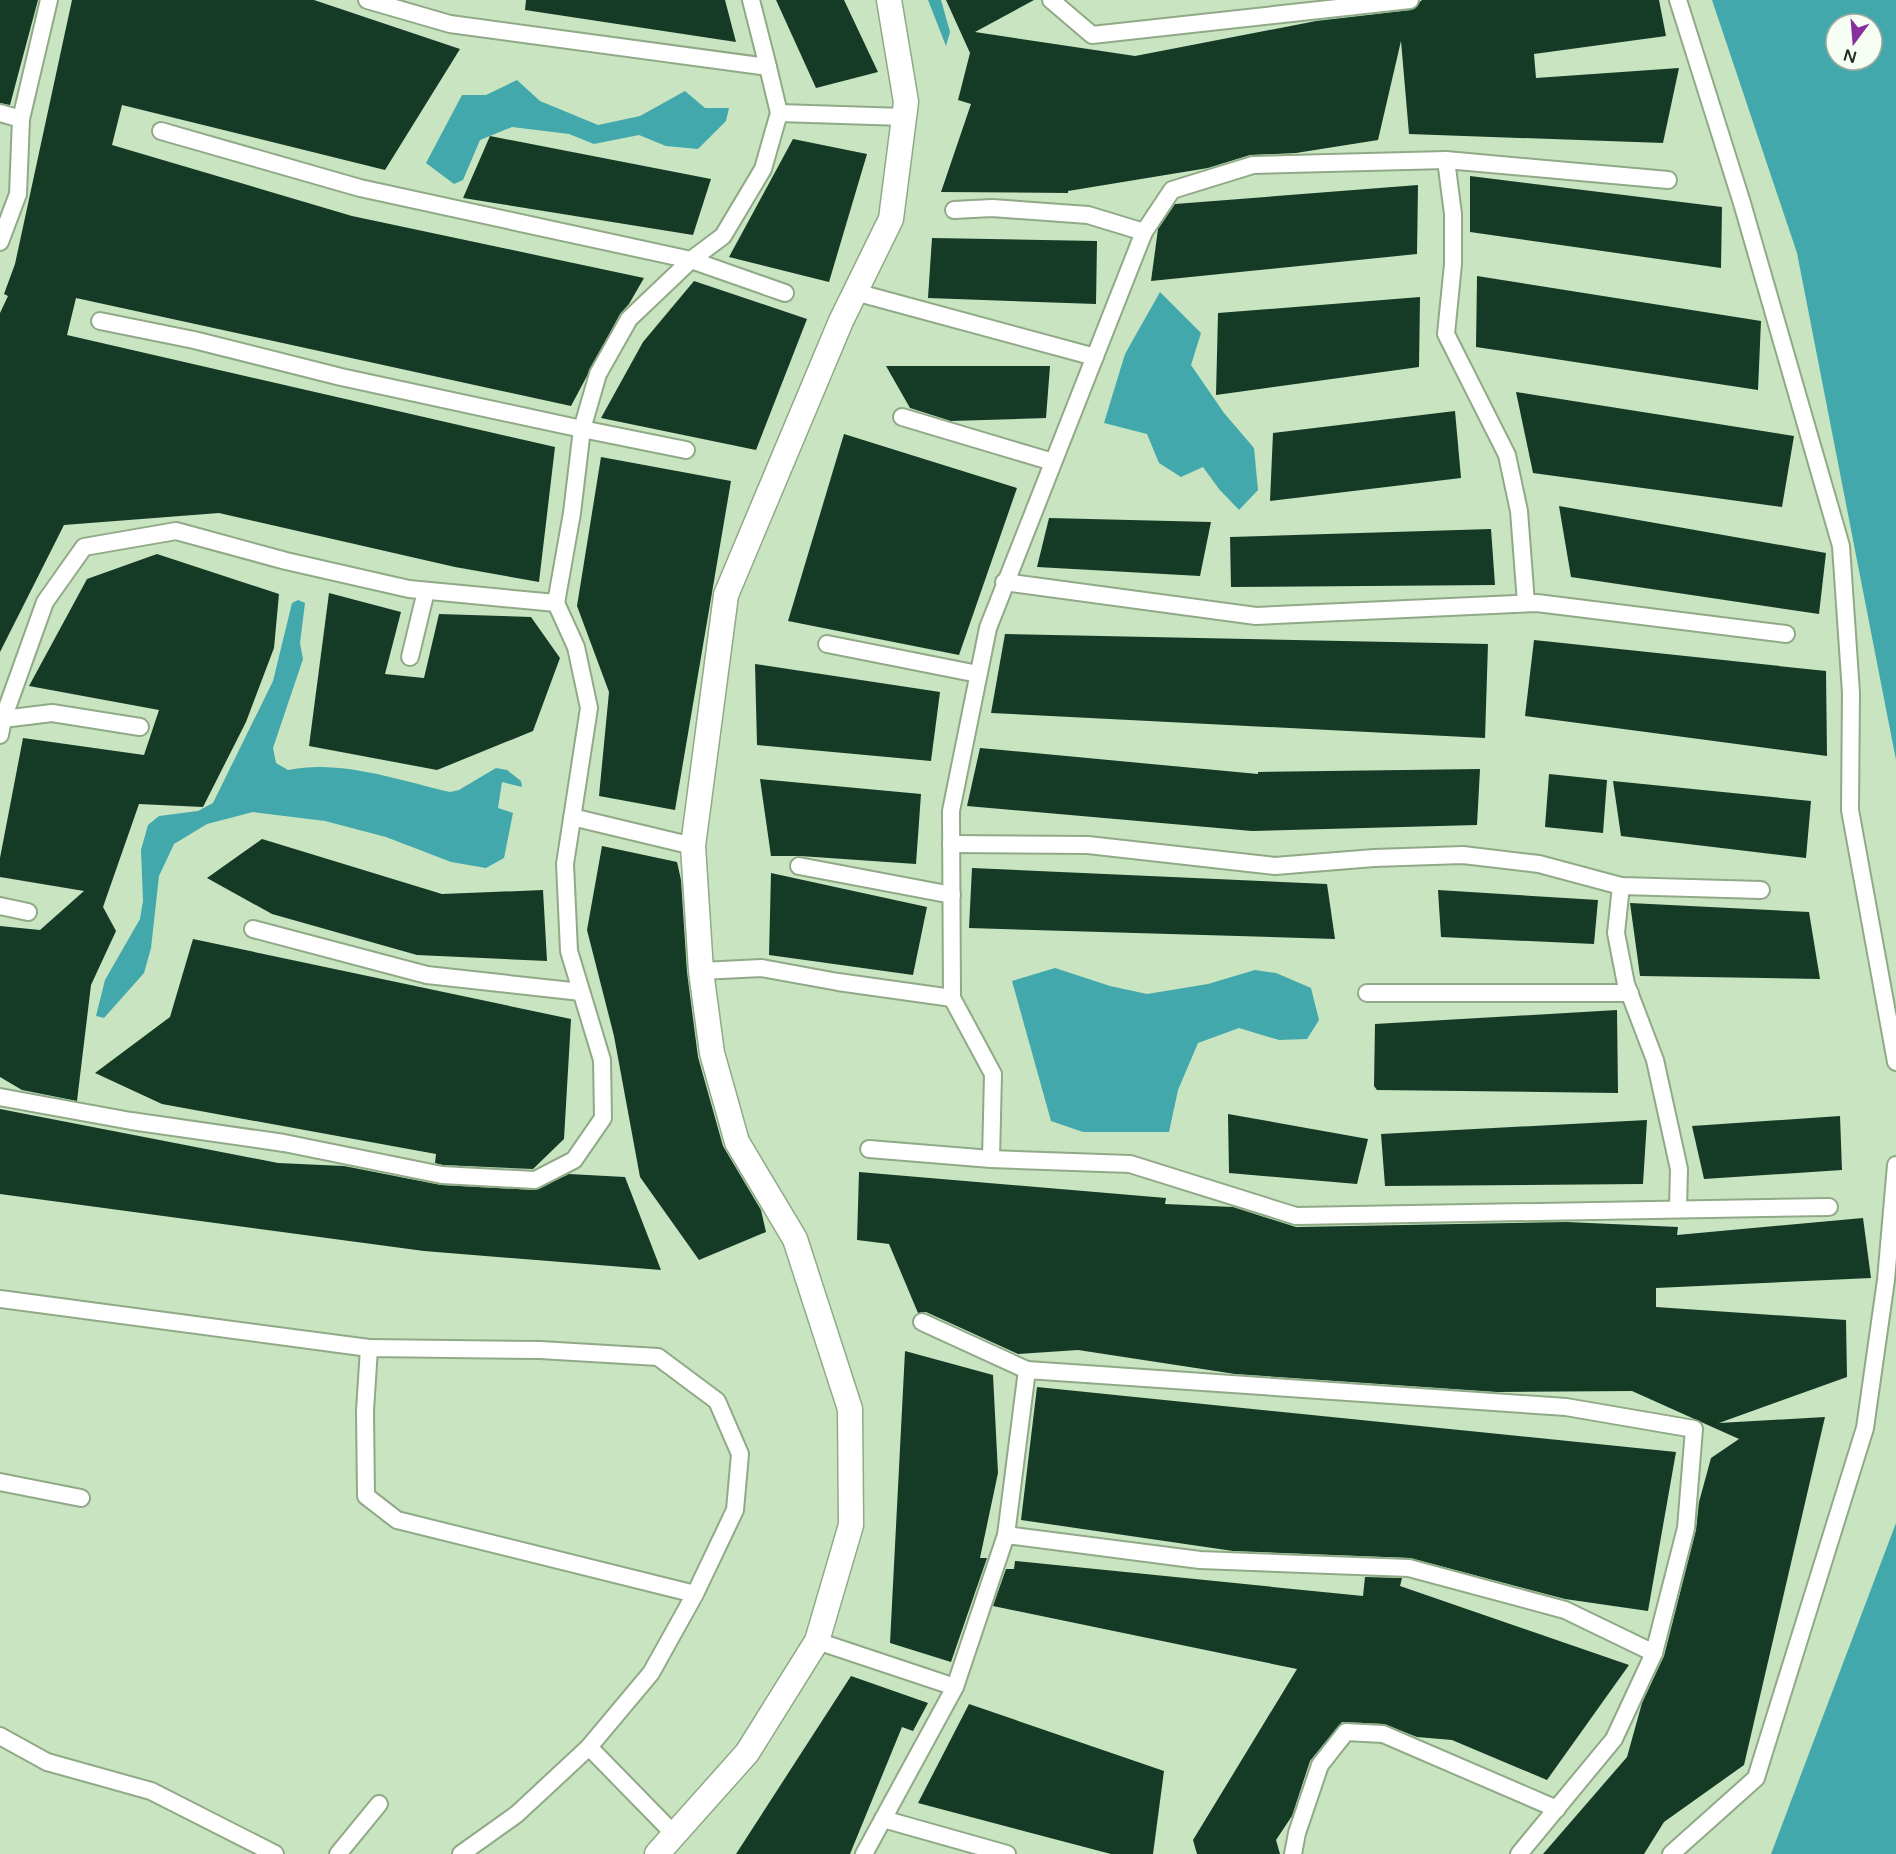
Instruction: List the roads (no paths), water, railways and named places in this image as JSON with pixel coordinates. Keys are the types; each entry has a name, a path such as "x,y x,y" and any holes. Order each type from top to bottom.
{"street":[{"path":"0,242 18,194 21,119 49,0"},
{"path":"367,0 450,24 768,68"},
{"path":"0,1097 131,1121 284,1143 442,1175 535,1180 574,1160 603,1118 602,1060 569,951 565,864 590,708 576,647 556,603 572,513 582,429 598,374 629,319 691,260 723,236 763,169 779,113 751,0"},
{"path":"657,1854 747,1753 818,1641 851,1525 850,1409 795,1239 737,1142 712,1053 701,971 693,846 726,595 855,292 891,219 906,102 889,0"},
{"path":"1051,0 1092,35 1410,0"},
{"path":"1678,0 1745,214 1841,546 1851,693 1850,810 1896,1062"},
{"path":"779,113 904,117"},
{"path":"0,114 21,119"},
{"path":"162,130 360,188 691,260 785,293"},
{"path":"1446,160 1453,214 1453,264 1446,334 1507,454 1519,511 1526,603"},
{"path":"992,1159 993,1074 952,998 951,811 988,628 1004,582 1144,232 1172,190 1253,165 1446,160 1668,180"},
{"path":"954,210 992,208 1088,215 1144,232"},
{"path":"855,292 1095,357"},
{"path":"100,321 194,340 341,377 686,450"},
{"path":"902,417 1053,462"},
{"path":"2,727 45,602 84,547 176,531 286,561 426,591 556,603"},
{"path":"1004,582 1256,616 1526,603 1786,634"},
{"path":"410,657 426,591"},
{"path":"827,644 978,674"},
{"path":"2,727 52,713 140,727"},
{"path":"572,817 693,846"},
{"path":"951,844 1088,845 1275,866 1374,858 1463,855 1539,864 1622,886 1761,890"},
{"path":"799,866 952,895"},
{"path":"1622,886 1616,933 1629,993 1655,1060 1679,1169 1678,1209"},
{"path":"0,906 28,912"},
{"path":"253,929 427,975 581,992"},
{"path":"701,971 762,968 838,982 952,998"},
{"path":"1367,993 1629,993"},
{"path":"869,1149 992,1159 1130,1164 1296,1216 1829,1207"},
{"path":"1671,1854 1756,1778 1865,1428 1886,1280 1896,1166"},
{"path":"0,1299 369,1348 540,1350 657,1357 717,1401 740,1454 735,1510 695,1594 651,1673 589,1747 517,1814 461,1854"},
{"path":"922,1322 1027,1370 1566,1407 1694,1429 1686,1528 1654,1653 1614,1739 1520,1854"},
{"path":"369,1348 365,1411 366,1496 397,1520 695,1594"},
{"path":"864,1854 955,1687 1006,1535 1027,1370"},
{"path":"0,1482 81,1498"},
{"path":"1006,1535 1200,1560 1410,1568 1564,1610 1654,1653"},
{"path":"818,1641 955,1687"},
{"path":"1293,1854 1297,1833 1320,1764 1346,1732 1383,1734 1557,1809"},
{"path":"0,1736 47,1761 150,1791 275,1854"},
{"path":"589,1747 674,1834"},
{"path":"338,1854 380,1804"},
{"path":"883,1819 1007,1854"}],"water":[{"path":"928,0 941,0 950,32 946,46"},
{"path":"1712,0 1896,0 1896,760 1797,253"},
{"path":"517,80 540,101 598,125 640,116 685,91 705,108 729,108 726,121 698,149 666,146 639,135 594,144 569,134 512,127 480,140 463,180 454,184 426,163 462,95 486,95"},
{"path":"1160,292 1201,333 1191,365 1224,413 1254,448 1258,490 1239,510 1219,489 1203,467 1181,477 1159,463 1147,434 1104,423 1125,354"},
{"path":"298,600 305,603 300,643 303,659 273,748 276,763 288,770 328,767 369,772 450,792 459,790 496,768 507,770 521,781 522,787 502,782 498,808 513,813 504,858 486,868 451,862 386,837 325,821 253,812 207,824 174,844 159,876 151,948 144,973 104,1018 96,1016 105,980 140,919 143,901 141,850 148,825 159,816 198,811 213,803 273,681 292,603"},
{"path":"1055,968 1110,986 1147,994 1208,984 1255,970 1276,973 1311,988 1319,1020 1307,1039 1279,1040 1239,1028 1198,1043 1178,1090 1169,1132 1083,1132 1051,1121 1012,981"},
{"path":"1896,1523 1896,1854 1771,1854"}]}
